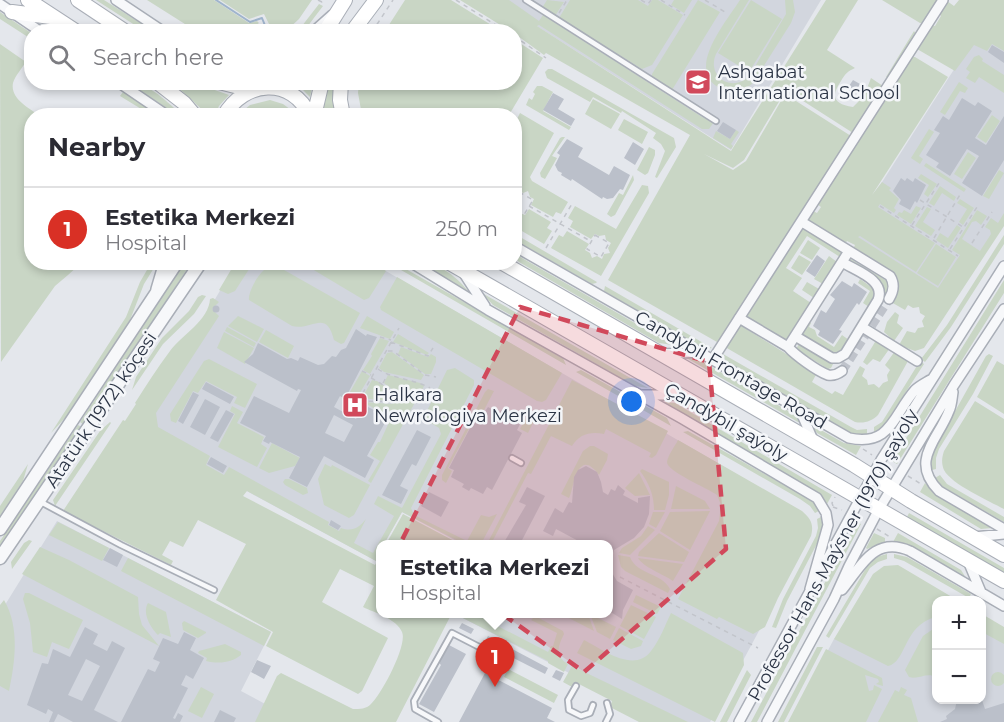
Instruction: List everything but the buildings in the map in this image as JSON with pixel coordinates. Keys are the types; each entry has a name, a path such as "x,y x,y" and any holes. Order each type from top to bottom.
{"main road":[{"path":"28,0 65,24"},
{"path":"78,0 114,24"},
{"path":"358,24 376,0"},
{"path":"329,24 343,4"},
{"path":"6,8 54,17"},
{"path":"362,24 364,17"},
{"path":"167,90 188,108"},
{"path":"228,108 239,96 252,90"},
{"path":"285,90 305,108"},
{"path":"314,108 320,90"},
{"path":"341,90 342,108"},
{"name":"Çandybil şaýoly","path":"462,270 1004,581"},
{"name":"Çandybil şaýoly","path":"519,270 1004,555"}],"street":[{"path":"116,0 152,24"},
{"path":"713,359 943,0"},
{"path":"322,24 343,4"},
{"path":"6,8 29,24"},
{"path":"124,90 154,108"},
{"path":"802,222 890,276 894,289 889,299"},
{"name":"Candybil Frontage Road","path":"522,251 849,438 874,438 888,431 916,389 935,376"},
{"path":"788,347 849,251"},
{"path":"795,336 828,357 838,358 845,354 878,300 880,291 875,282 842,262"},
{"name":"Professor Hans Maýsner (1970) şaýoly","path":"739,722 872,477 1004,266"},
{"path":"154,299 162,270"},
{"name":"Atatürk (1972) köçesi","path":"0,529 172,270"},
{"name":"Atatürk (1972) köçesi","path":"0,558 198,270"},
{"path":"423,270 488,310 801,488 823,505 827,518 827,533 810,589"},
{"path":"462,270 488,310"},
{"name":"Professor Hans Maýsner (1970) şaýoly","path":"767,722 891,488 1004,309"},
{"path":"739,318 788,347 828,375 837,375 842,371"},
{"path":"862,327 917,361"},
{"path":"660,354 701,352"},
{"path":"954,385 950,410 927,453 927,472 933,485 939,491 1004,529"},
{"path":"638,394 680,394"},
{"path":"800,410 814,443"},
{"path":"974,537 1004,534"},
{"path":"834,598 865,558 879,549 893,547 910,551 1004,606"},
{"path":"967,559 982,593"}],"lane":[{"path":"526,0 716,121"},
{"path":"512,458 521,463"},
{"path":"39,501 121,545 214,590"},
{"path":"438,722 415,710 414,701 452,633 487,651"},
{"path":"576,686 568,700 569,710 581,716 590,712 593,705"},
{"path":"606,722 610,714 607,703"}],"path":[{"path":"318,0 322,2 324,0"},
{"path":"377,24 393,0"},
{"path":"456,0 494,24"},
{"path":"555,19 566,0"},
{"path":"641,0 648,4 651,0"},
{"path":"661,0 685,15"},
{"path":"705,0 725,12"},
{"path":"522,42 546,58"},
{"path":"912,226 941,180"},
{"path":"933,239 961,193"},
{"path":"522,194 533,200 525,213 522,212"},
{"path":"920,200 964,228"},
{"path":"546,249 573,202"},
{"path":"949,250 979,204"},
{"path":"529,206 592,242"},
{"path":"880,206 958,256"},
{"path":"972,243 992,212"},
{"path":"595,236 609,243 601,257 587,249 592,242 595,236"},
{"path":"354,409 399,328"},
{"path":"380,337 428,356 433,348"},
{"path":"386,351 397,353 425,375 436,377"},
{"path":"376,368 388,374 420,382 430,388"},
{"path":"362,371 398,393 420,394 425,397"},
{"path":"383,384 388,374"},
{"path":"420,382 425,375"},
{"path":"360,398 364,401 393,402 398,393"},
{"path":"865,446 863,449 877,458"},
{"path":"907,476 921,484 924,479"},
{"path":"834,507 832,503 836,496"},
{"path":"830,509 834,507"},
{"path":"834,507 845,512"},
{"path":"876,529 890,537"},
{"path":"889,543 894,530"},
{"path":"620,577 758,648"}],"highlighted area":[{"path":"520,307 709,362 726,549 584,672 401,542"}],"shaded area":[{"name":"Ashgabat International School","path":"496,0 821,0 731,150"},
{"path":"983,24 1004,38 1004,219 950,303 847,237"},
{"path":"232,270 384,270 802,512 810,536 710,722 664,722 463,618 613,618 613,540 454,540 402,512 386,540 376,540 376,561 132,429 203,320"},
{"path":"57,521 271,632 241,691 269,706 261,722 0,722 0,613"},
{"path":"932,602 932,704 986,704 986,629 1004,639 1004,722 790,722 834,639"}],"green space":[{"path":"96,0 104,0 142,24 133,24"},
{"path":"147,0 214,0 249,23 257,21 259,23 258,24 185,24"},
{"path":"220,0 312,0 294,24 269,24 264,14 249,19"},
{"path":"405,0 451,0 490,24 390,24"},
{"path":"460,0 509,0 539,21 543,15 702,117 714,122 709,129 702,129 539,25 537,26 731,151 826,0 858,0 827,50 855,68 842,79 836,91 836,99 842,104 853,107 864,96 871,78 883,86 853,133 786,90 744,160 733,168 704,154 733,170 746,161 785,94 851,136 732,323 717,342 608,280 690,135 546,53 544,55 522,39 522,24 499,24"},
{"path":"547,0 564,2 555,16 542,8"},
{"path":"570,0 638,0 648,6 652,0 658,0 683,15 652,65 642,69 559,18"},
{"path":"674,0 692,0 684,13 671,5"},
{"path":"698,0 720,12 672,90 652,78 652,74"},
{"path":"740,0 749,0 716,54 714,62 718,76 729,83 736,83 750,75 786,14 785,0 793,0 795,12 791,23 753,83 742,90 730,91 722,89 711,81 706,71 707,59 718,33"},
{"path":"751,0 782,19 749,72 718,53"},
{"path":"882,0 938,0 923,23 920,23"},
{"path":"959,0 1004,0 1004,51 992,44 987,51 974,45 955,71 917,49 931,25 935,26 947,1 954,6"},
{"path":"319,4 323,6 309,24 303,24"},
{"path":"0,12 24,28 24,34 0,19"},
{"path":"914,31 916,34 890,77 886,77"},
{"path":"0,44 24,61 24,65 15,78 13,88 17,98 29,108 24,108 24,270 73,270 55,286 1,362"},
{"path":"522,44 543,58 513,108 361,108 358,90 522,90"},
{"path":"979,55 982,61 1004,75 1004,93 979,77 975,83 966,78 970,72 966,69 974,57"},
{"path":"912,57 948,77 872,195 882,182 891,188 889,190 899,199 894,213 880,204 878,207 935,243 916,272 860,236 858,237 938,288 960,255 952,250 977,210 987,216 981,225 976,221 972,222 962,239 980,251 991,234 990,230 985,227 991,218 998,223 1004,213 1004,226 924,348 915,351 899,345 907,331 915,333 918,328 924,327 922,321 925,316 920,313 919,307 913,308 908,305 905,310 891,302 898,286 897,277 853,249 855,245 847,241 845,244 808,220 813,211 817,213 821,207 817,204"},
{"path":"552,69 674,138 676,147 657,178 655,177 665,151 661,144 653,138 656,133 622,111 621,113 593,97 590,102 547,78 545,72"},
{"path":"959,82 968,88 965,93 960,91 945,115 940,112"},
{"path":"537,86 553,92 543,111 571,127 569,130 526,105 529,98 532,100"},
{"path":"140,90 151,90 174,108 166,108"},
{"path":"181,90 215,90 229,95 218,108 200,108"},
{"path":"303,90 312,90 310,97"},
{"path":"327,90 334,90 336,108 324,108"},
{"path":"123,92 149,108 140,108 120,96"},
{"path":"593,99 620,114 611,129 585,114"},
{"path":"270,100 288,108 246,108"},
{"path":"522,114 554,133 530,177 532,181 568,202 561,214 556,212 553,217 531,205 534,199 530,197 528,191 523,193"},
{"path":"992,115 1000,121 986,143 977,137"},
{"path":"624,119 648,132 642,144 618,130"},
{"path":"929,129 934,132 919,156 923,159 920,164 911,158"},
{"path":"736,130 739,132 731,144 733,146 731,149 713,138 716,131 730,139"},
{"path":"562,137 565,137 552,156 557,158 545,179 540,173"},
{"path":"649,147 655,150 655,155 645,175 637,170"},
{"path":"968,152 976,158 962,179 954,174"},
{"path":"926,163 966,189 964,192 924,166"},
{"path":"999,170 1004,173 989,199 983,196"},
{"path":"921,174 937,184 928,197 924,194 929,185 918,178"},
{"path":"633,175 634,180 615,215 611,217 607,214 619,193 623,195"},
{"path":"642,185 648,186 649,193 601,276 551,248 559,235 563,237 567,231 589,244 585,250 592,258 597,256 602,259 604,254 610,253 608,248 611,243 606,240 605,235 595,234 591,239 570,227 573,221 568,218 575,206 616,229"},
{"path":"940,186 956,197 954,201 942,193 934,206 929,203"},
{"path":"960,199 974,208 963,225 959,222 967,209 957,203"},
{"path":"916,206 921,208 911,224 897,215 904,210 911,214"},
{"path":"927,207 931,209 923,222 935,230 931,236 915,226"},
{"path":"529,209 551,222 547,228 552,231 544,244 522,231 522,214 525,215"},
{"path":"957,225 961,228 948,248 936,240 940,233 948,238"},
{"path":"803,227 842,252 840,257 807,236 786,268 802,278 793,291 811,303 787,339 783,340 745,315"},
{"path":"1004,235 1004,244 951,327 925,362 921,359 947,325"},
{"path":"522,238 597,282 592,284 522,244"},
{"path":"808,240 820,248 812,260 800,253"},
{"path":"936,244 956,257 938,286 917,273"},
{"path":"799,255 811,262 802,275 791,268"},
{"path":"829,256 837,262 823,284 814,279"},
{"path":"522,258 673,345 659,343 522,264"},
{"path":"851,259 887,281 889,290 884,297 881,286 849,263"},
{"path":"147,270 153,270 144,284 130,320 66,417 51,433 126,317"},
{"path":"179,270 186,270 85,426 80,422"},
{"path":"231,270 248,270 235,291 228,294 219,290"},
{"path":"264,270 284,270 360,313 344,343 341,344 334,340 327,325 318,323 292,326 249,300 251,289"},
{"path":"314,270 386,271 369,298 364,300"},
{"path":"401,270 408,270 563,358 566,365"},
{"path":"433,270 448,272 469,292"},
{"path":"397,277 562,373 546,400 537,401 381,310 380,307"},
{"path":"860,279 874,289 876,295 869,307 863,303 870,291 858,283"},
{"path":"1004,280 1004,293 897,464 892,461"},
{"path":"807,282 819,289 814,298 802,290"},
{"path":"605,286 712,348 705,349 604,291"},
{"path":"482,293 648,388 635,386 493,305"},
{"path":"202,295 206,296 194,314 163,344 132,390 136,377 162,338"},
{"path":"213,298 219,302 212,309 219,316 156,413 158,427 210,456 206,465 224,475 229,467 329,522 328,525 339,531 341,528 349,530 355,528 366,519 354,543 373,553 376,548 376,561 247,491 243,496 375,565 376,563 376,613 363,607 374,586 340,569 322,602 388,638 362,691 358,694 266,646 273,632 216,600 246,544 198,520 183,547 170,541 162,555 173,561 171,565 63,511 161,364 175,345 205,314 210,299"},
{"path":"895,312 899,315 897,323 903,328 894,341 884,332 887,322"},
{"path":"238,316 264,329 257,342 228,326"},
{"path":"367,316 394,332 390,339 360,328"},
{"path":"808,322 811,323 809,327 815,330 817,336 834,347 842,335 849,340 841,351 832,354 802,335"},
{"path":"740,325 817,373 812,382 832,394 835,391 843,395 860,366 865,369 862,376 867,380 868,385 874,384 879,388 888,381 887,375 890,370 885,365 895,351 908,361 878,415 868,422 855,422 725,347"},
{"path":"227,327 256,343 254,347 225,331"},
{"path":"266,330 294,346 288,358 259,342"},
{"path":"224,332 254,348 245,364 217,348"},
{"path":"398,334 429,353 427,355 393,342"},
{"path":"380,338 389,341 370,374 363,370"},
{"path":"875,342 890,348 880,362 873,359 867,365 863,362"},
{"path":"799,344 825,360 834,362 831,368 828,369 796,349"},
{"path":"401,347 428,357 431,354 436,357 431,374 425,374 398,354"},
{"path":"392,352 424,375 421,380 384,372 379,368 387,353"},
{"path":"723,354 851,427 857,430 867,429 867,434 848,432 726,362"},
{"path":"989,354 993,356 939,449 936,469 932,470 931,461 935,447"},
{"path":"683,356 696,358 797,416 800,422 798,422"},
{"path":"209,359 257,384 245,408 234,403 237,397 206,381 198,393 193,391 176,423 171,421 170,414 204,361"},
{"path":"920,361 924,364 885,424 874,433 874,427 882,422"},
{"path":"997,361 1004,365 1004,414 977,397"},
{"path":"455,368 474,380 474,385 411,508 414,515 465,540 456,540 402,512 386,540 380,540 394,516 374,504 378,496 402,508 441,434 439,428 424,417 447,370"},
{"path":"581,370 667,418 671,426 576,372"},
{"path":"362,371 370,376 358,396 350,392"},
{"path":"388,375 424,386 420,394 397,393 384,383"},
{"path":"372,380 395,393 393,401 362,398"},
{"path":"572,380 668,431 656,455 652,458 649,457 651,453 606,429 604,434 590,433 582,436 572,446 551,436 531,474 528,473 493,540 489,540"},
{"path":"488,389 494,391 483,412 479,410 448,468 452,471 446,483 442,480 442,475"},
{"path":"398,394 419,395 371,483 368,481 380,461 370,455 380,442 391,418 363,402 392,404"},
{"path":"975,401 1004,419 1004,509 954,481 943,467 944,451"},
{"path":"664,402 675,403 832,495 827,504 816,492"},
{"path":"232,406 243,412 237,423 264,437 261,444 267,448 257,467 218,447 235,414 230,411"},
{"path":"530,411 536,417 528,433 520,429"},
{"path":"110,422 55,506 53,500 100,431"},
{"path":"78,425 84,428 0,553 0,541"},
{"path":"812,425 844,443 861,446 856,455 817,433"},
{"path":"688,431 802,495 814,503 819,511 815,513 800,499 683,432"},
{"path":"678,440 802,511 811,522 811,536 765,627 753,634 678,599 719,521 721,505 717,495 668,466 668,459"},
{"path":"272,443 300,458 295,466 269,473 259,468"},
{"path":"590,446 608,454 599,475 592,467 586,465 581,467 569,498 561,494 583,451"},
{"path":"28,464 23,481 0,516 0,506"},
{"path":"325,464 331,467 332,465 370,485 354,515 349,518 324,505 318,479"},
{"path":"642,469 669,482 669,495 665,510 654,510 650,489 640,471"},
{"path":"639,473 650,495 635,496 625,488"},
{"path":"940,475 947,484 1004,517 1004,522 940,485 935,478"},
{"path":"285,479 307,488 308,493 303,495 285,485 283,482"},
{"path":"925,483 934,494 992,528 981,529 920,492"},
{"path":"676,486 705,501 710,509 671,509"},
{"path":"710,511 690,550 660,531 670,512"},
{"path":"653,512 665,512 656,528 649,524"},
{"path":"909,513 1004,568 1004,573 907,517"},
{"path":"403,514 452,540 388,540"},
{"path":"497,514 483,540 468,540 481,515 489,517"},
{"path":"821,517 823,528 820,538 787,601 776,628 772,627 783,599 816,536 817,519"},
{"path":"58,522 109,548 102,561 49,535"},
{"path":"857,522 861,524 757,722 751,722"},
{"path":"648,526 655,530 630,555 619,553 622,548 641,536"},
{"path":"659,533 689,552 684,562 638,556 639,552"},
{"path":"874,533 885,538 885,542 867,549 866,548"},
{"path":"898,533 961,570 966,578 908,545 893,542"},
{"path":"32,541 12,569 11,562 24,543"},
{"path":"40,547 138,597 142,625 159,646 22,574"},
{"path":"887,554 887,559 870,568 829,638 826,636 869,563 876,557"},
{"path":"894,554 907,557 971,594 965,596 904,561 894,558"},
{"path":"618,555 630,557 638,567 661,579 670,589 668,593 625,571 621,567"},
{"path":"128,558 271,632 264,646 121,571"},
{"path":"638,558 683,564 673,581"},
{"path":"898,565 950,596 932,596 932,618 917,627 899,658 888,666 834,639 873,574 884,566"},
{"path":"25,593 83,620 69,649 52,642 47,657 33,652 30,623 23,599"},
{"path":"636,595 661,607 657,614 633,602"},
{"path":"4,600 12,622 15,645 9,691 0,686 0,605"},
{"path":"148,603 166,612 171,637 160,633 158,635 152,628 146,615"},
{"path":"631,605 656,617 644,639 620,626"},
{"path":"671,613 743,653 744,665 715,722 577,653 584,640 618,658 636,660 644,658 657,642"},
{"path":"986,616 1004,627 1004,644 986,634"},
{"path":"387,618 449,618 396,722 255,722 277,676 281,673 353,709 365,708 371,704 381,691 401,647 402,632 395,623"},
{"path":"463,618 487,618 486,620 548,652 553,646 557,633 531,620 539,618 563,631 564,634 558,650 561,658 568,664 564,672 548,661"},
{"path":"569,618 589,618 594,631"},
{"path":"592,618 598,618 616,627 610,639 597,632"},
{"path":"184,621 206,633 198,638 183,630"},
{"path":"619,628 643,641 641,646 631,649 613,640"},
{"path":"932,630 932,676 909,677 905,670 923,636"},
{"path":"225,644 241,652 241,655 229,661 216,662 206,661 207,658 198,653 199,651"},
{"path":"817,647 823,647 784,722 778,722"},
{"path":"826,649 882,678 883,686 876,684 879,682 878,679 865,675 869,691 873,690 874,685 882,689 866,722 788,722"},
{"path":"572,666 688,722 639,722 610,707 612,701 575,682 572,687 563,682"},
{"path":"508,669 558,695 554,703 504,677"},
{"path":"747,670 751,675 727,722 720,722"},
{"path":"995,672 1001,672 1005,679 1001,686 995,686 991,682 991,676"},
{"path":"201,687 214,694 202,718 188,711"},
{"path":"901,687 907,690 904,695 911,698 918,722 878,722 895,690 899,692"}],"waterway":[{"path":"216,0 250,22 262,18 264,24"}],"tunnel":[{"path":"842,371 889,299"}],"place":[{"name":"Ashgabat International School","path":"698,82"},
{"name":"Halkara Newrologiya Merkezi","path":"355,405"},
{"name":"Estetika Merkezi","path":"495,687"}]}
